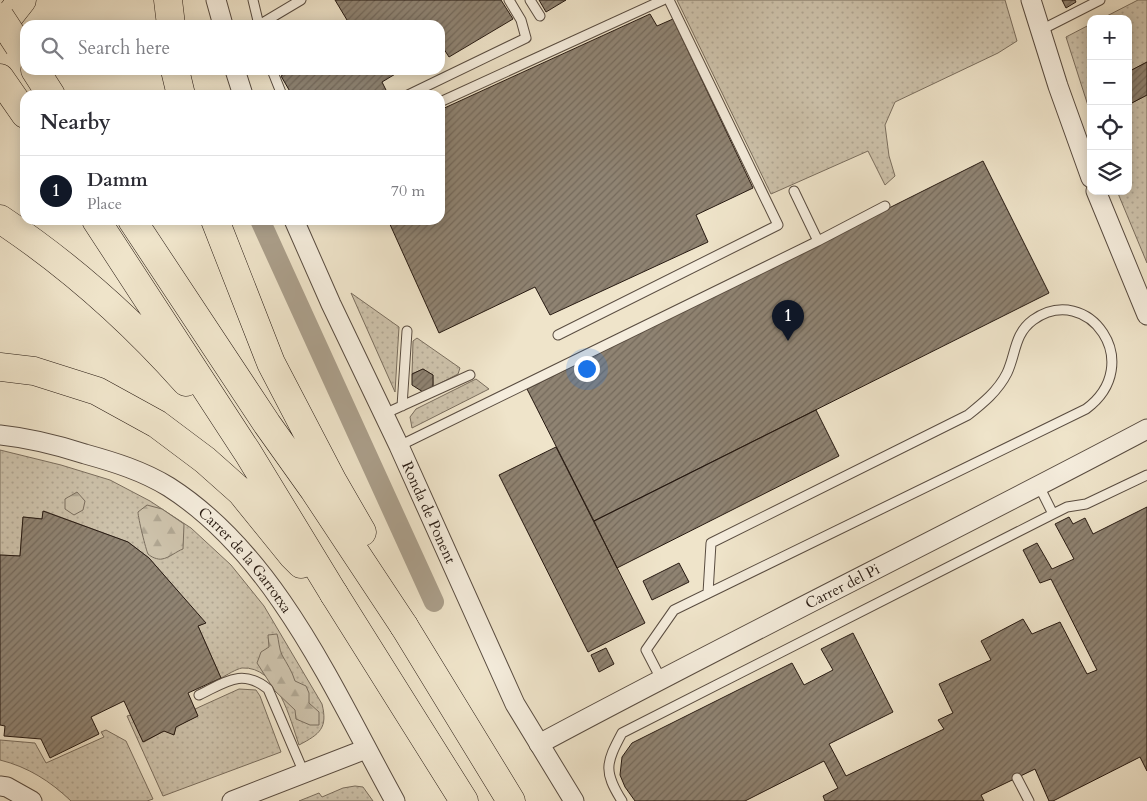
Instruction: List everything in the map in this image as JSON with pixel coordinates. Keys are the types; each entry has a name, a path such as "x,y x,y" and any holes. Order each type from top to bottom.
{"highway":[{"path":"15,43 22,0"},
{"path":"168,0 170,20"},
{"path":"0,18 15,43"},
{"path":"38,75 48,90"},
{"path":"176,75 180,90"},
{"path":"0,78 20,107"},
{"path":"0,219 102,296 160,352 248,453"},
{"path":"99,225 248,453 464,801"},
{"path":"135,225 256,408 314,490 404,626 511,801"},
{"path":"217,225 271,363 332,480 394,585 404,626"},
{"path":"0,367 34,371 97,391 157,424 205,460 241,492 292,555 334,594"}],"street":[{"path":"216,0 222,20"},
{"path":"1031,0 1087,167"},
{"path":"237,75 241,90"},
{"path":"1098,195 1147,315"},
{"name":"Ronda de Ponent","path":"296,225 516,704 574,801"},
{"name":"Carrer del Pi","path":"539,744 661,679 1147,429"},
{"name":"Carrer de la Garrotxa","path":"0,435 24,437 130,467 169,487 228,534 266,579 296,624 395,801"},
{"path":"232,801 366,749"},
{"path":"0,786 32,801"}],"lane":[{"path":"253,0 258,20"},
{"path":"268,20 302,0"},
{"path":"418,90 526,38 521,20 509,0"},
{"path":"530,0 540,16"},
{"path":"445,100 663,0"},
{"path":"558,334 778,225 669,0"},
{"path":"1041,30 1100,0"},
{"path":"274,75 280,90"},
{"path":"794,191 818,241"},
{"path":"399,446 818,241 885,206"},
{"path":"661,679 646,650 674,610 1086,409 1105,393 1115,370 1113,347 1108,336 1101,326 1092,319 1070,311 1057,310 1033,320 1016,339 1006,374 990,397 968,415 711,542 708,593"},
{"path":"402,406 407,331"},
{"path":"384,414 470,375"},
{"path":"622,801 612,785 608,768 609,759 622,733 1066,507 1086,504 1147,475"},
{"path":"1039,486 1053,514"},
{"path":"199,695 232,679 245,678 258,681 268,689 304,773"},
{"path":"1017,778 1029,801"}],"green space":[{"path":"677,0 1005,0 1017,41 998,53 895,102 885,125 889,156 895,176 885,185 868,151 771,194"},
{"path":"1138,0 1147,0 1147,62 1132,70 1132,15 1109,15"},
{"path":"1087,26 1087,103 1066,37"},
{"path":"1147,95 1147,263 1119,195 1132,195 1132,103"},
{"path":"351,293 399,327 395,392"},
{"path":"417,338 460,368 458,374 433,387 433,375 423,369 412,374 413,341"},
{"path":"476,379 489,389 412,428 410,417 416,409"},
{"path":"0,450 61,465 110,480 150,501 191,528 231,565 264,606 322,704 324,712 323,725 317,734 299,745 281,696 265,676 254,670 242,668 221,678 198,626 205,623 149,558 128,542 44,511 42,519 23,517 20,556 0,555"},
{"path":"77,492 85,501 83,510 74,515 65,509 65,499"},
{"path":"147,505 162,509 184,524 183,549 162,559 148,554 138,512"},
{"path":"277,634 281,653 295,681 306,686 309,693 309,703 319,712 319,725 310,725 296,719 295,710 275,691 257,663 261,652 269,647 268,635"},
{"path":"239,689 256,690 260,696 281,752 163,796 127,716 131,715 144,742 164,731 174,734 176,727 197,716 195,709"},
{"path":"106,730 126,741 153,799 147,801 71,801 38,776 0,760 0,740 35,743 46,763 104,737 101,732"},
{"path":"363,787 373,801 299,801 319,793 322,797 343,788"}],"building":[{"path":"335,0 501,0 513,19 449,57 445,51 445,20 347,20"},
{"path":"539,0 566,0 546,12"},
{"path":"1062,0 1075,0 1076,2 1066,8"},
{"path":"650,14 657,26 673,19 753,188 696,215 708,242 550,315 535,287 439,333 390,225 445,225 445,108"},
{"path":"1147,62 1147,95 1132,103 1132,70"},
{"path":"394,75 382,82 386,90 289,90 281,76"},
{"path":"983,161 1049,293 594,521 527,389"},
{"path":"423,369 433,375 433,387 423,392 412,385 412,374"},
{"path":"816,410 839,456 617,568 594,521"},
{"path":"556,447 645,623 588,652 499,475"},
{"path":"1147,507 1147,771 1140,757 1053,801 1049,801 1035,769 981,795 984,801 825,801 823,796 838,788 824,761 745,801 635,801 625,787 620,775 622,757 632,743 792,663 804,685 833,670 821,649 853,633 893,712 829,744 846,776 944,729 938,720 953,713 939,684 991,660 981,641 1023,619 1032,634 1060,622 1087,674 1097,670 1051,579 1040,583 1023,550 1037,543 1052,569 1074,559 1055,524 1069,517 1073,524 1085,518 1093,534"},
{"path":"43,511 128,542 149,558 206,623 198,626 221,678 188,693 198,716 176,727 174,735 164,731 143,742 124,701 91,717 99,734 50,758 41,739 4,736 5,726 0,725 0,555 20,556 23,517 42,519"},
{"path":"679,563 689,582 652,600 643,581"},
{"path":"606,648 614,664 599,672 591,655"}],"waterway":[{"path":"262,225 434,602"}],"place":[{"name":"Damm","path":"788,341"}]}
